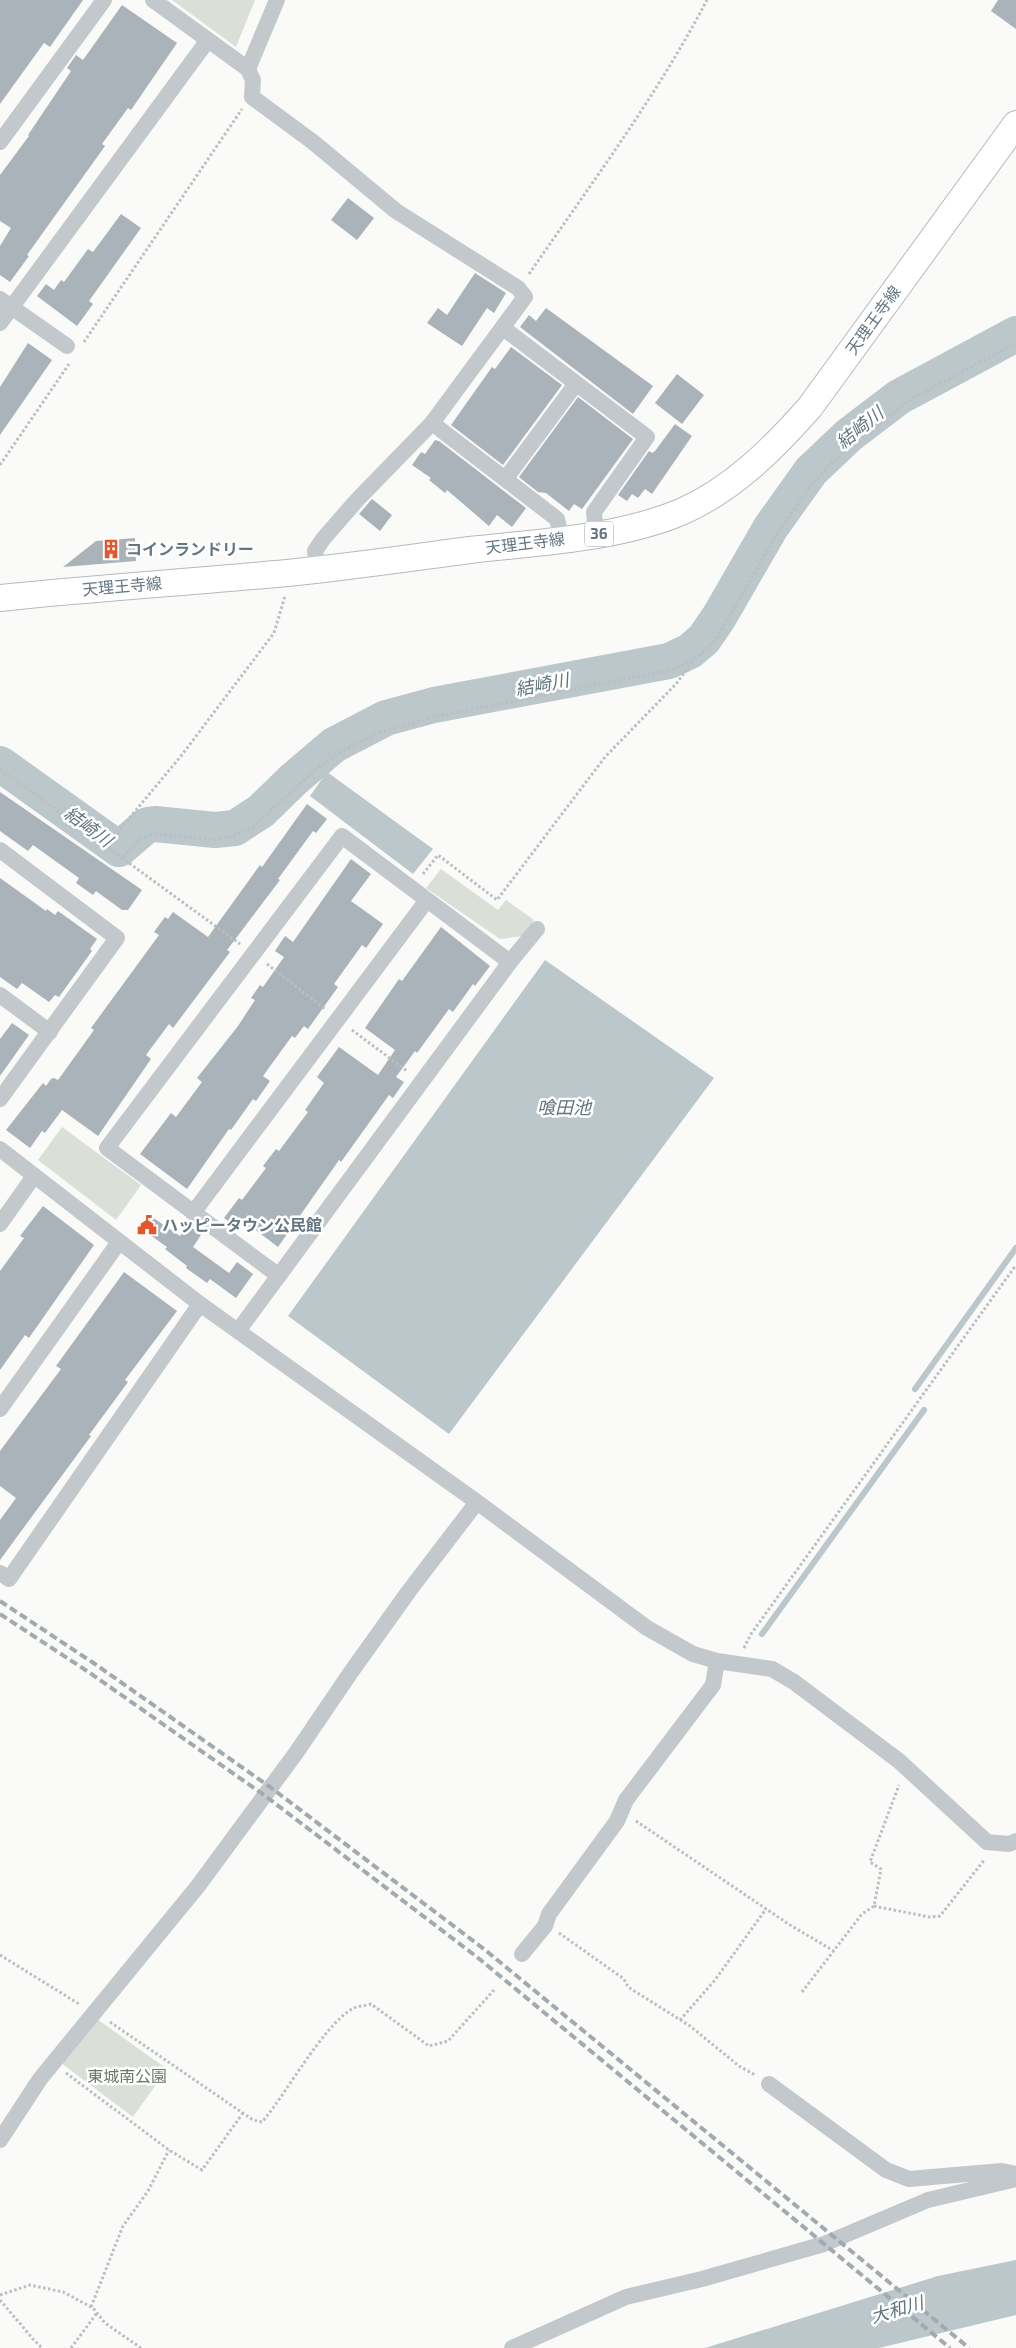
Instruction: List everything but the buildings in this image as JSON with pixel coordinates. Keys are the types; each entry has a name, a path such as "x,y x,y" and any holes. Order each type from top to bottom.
{"main road":[{"name":"天理王寺線","path":"0,598 317,569 596,535 652,522 696,504 741,473 785,436 810,407 1016,124"}],"street":[{"path":"0,142 104,0"},
{"path":"153,0 248,69 253,80 252,97 313,142 396,211 518,288 524,297 432,423 358,499 323,539 316,551 317,569"},
{"path":"248,69 277,0"},
{"path":"0,323 6,303 208,40"},
{"path":"6,303 74,349"},
{"path":"503,328 647,437 594,512 596,535"},
{"path":"506,478 575,384"},
{"path":"432,423 557,519 562,539"},
{"path":"279,1276 107,1148 342,836 510,962"},
{"path":"0,850 117,938 0,1099"},
{"path":"193,1213 427,900"},
{"path":"238,1331 536,929"},
{"path":"0,995 50,1032"},
{"path":"0,1149 200,1304 477,1502 647,1628 693,1654 717,1661 772,1668 794,1682 908,1769 987,1842 1010,1844 1016,1841"},
{"path":"0,1224 34,1176"},
{"path":"0,1409 119,1242"},
{"path":"0,1573 9,1579 200,1304"},
{"path":"0,2140 53,2064 198,1886 296,1753 403,1600 477,1502"},
{"path":"522,1954 617,1821 626,1800 713,1685 717,1661"},
{"path":"769,2084 886,2170 909,2180 1002,2171 1016,2174"},
{"path":"512,2348 626,2297 702,2279 824,2244 928,2200 1016,2179"}],"path":[{"path":"518,288 644,108 685,42 707,0"},
{"path":"0,465 74,349 252,97"},
{"path":"412,889 438,855 497,900 605,757 676,684 694,660 714,641 777,534 807,490 829,465 908,402 1016,344"},
{"path":"110,848 122,826 181,756 274,633 285,595 287,572"},
{"path":"123,857 141,838 154,834 216,840 233,836 252,828 316,769 337,754 378,733 433,716 671,670 694,660"},
{"path":"0,768 253,953 421,1082"},
{"path":"742,1663 744,1648 751,1634 1016,1265"},
{"path":"874,1906 881,1869 870,1862 901,1779 908,1769"},
{"path":"621,1810 766,1909 834,1951"},
{"path":"802,1992 862,1914 874,1906 928,1917 940,1916 998,1843"},
{"path":"680,2020 715,1980 766,1909"},
{"path":"546,1922 624,1979 628,1987 680,2020 739,2066 769,2084"},
{"path":"0,1955 94,2013 253,2120 262,2122 320,2043 353,2008 371,2004 429,2046 448,2041 494,1990"},
{"path":"53,2064 169,2150 202,2170 243,2113"},
{"path":"91,2307 123,2226 148,2191 169,2150"},
{"path":"0,2295 30,2285 63,2292 91,2307 105,2323 142,2348"},
{"path":"0,2300 42,2348"},
{"path":"71,2348 97,2313"}],"green space":[{"path":"172,0 255,0 236,47"},
{"path":"441,869 498,910 506,900 534,920 522,936 500,939 426,888"},
{"path":"62,1127 141,1185 116,1220 38,1160"},
{"name":"東城南公園","path":"97,2019 167,2069 133,2117 61,2063"}],"water":[{"path":"327,772 433,849 413,874 310,796"},
{"name":"喰田池","path":"545,960 714,1078 449,1434 288,1316"},
{"name":"大和川","path":"1016,2260 1016,2315 879,2348 705,2348 938,2276"}],"waterway":[{"name":"結崎川","path":"0,764 119,849 147,825 155,824 215,830 235,828 261,811 294,779 334,745 386,718 434,705 669,661 690,651 704,639 719,617 771,527 811,471 849,435 899,397 1016,334"},
{"path":"915,1389 1016,1248"},
{"path":"762,1634 924,1410"}],"railway":[{"path":"0,1601 95,1664 270,1787 484,1949 969,2348"},
{"path":"0,1614 90,1673 264,1795 477,1957 950,2348"}],"place":[{"name":"コインランドリー","path":"111,549"},
{"name":"ハッピータウン公民館","path":"147,1225"}]}
